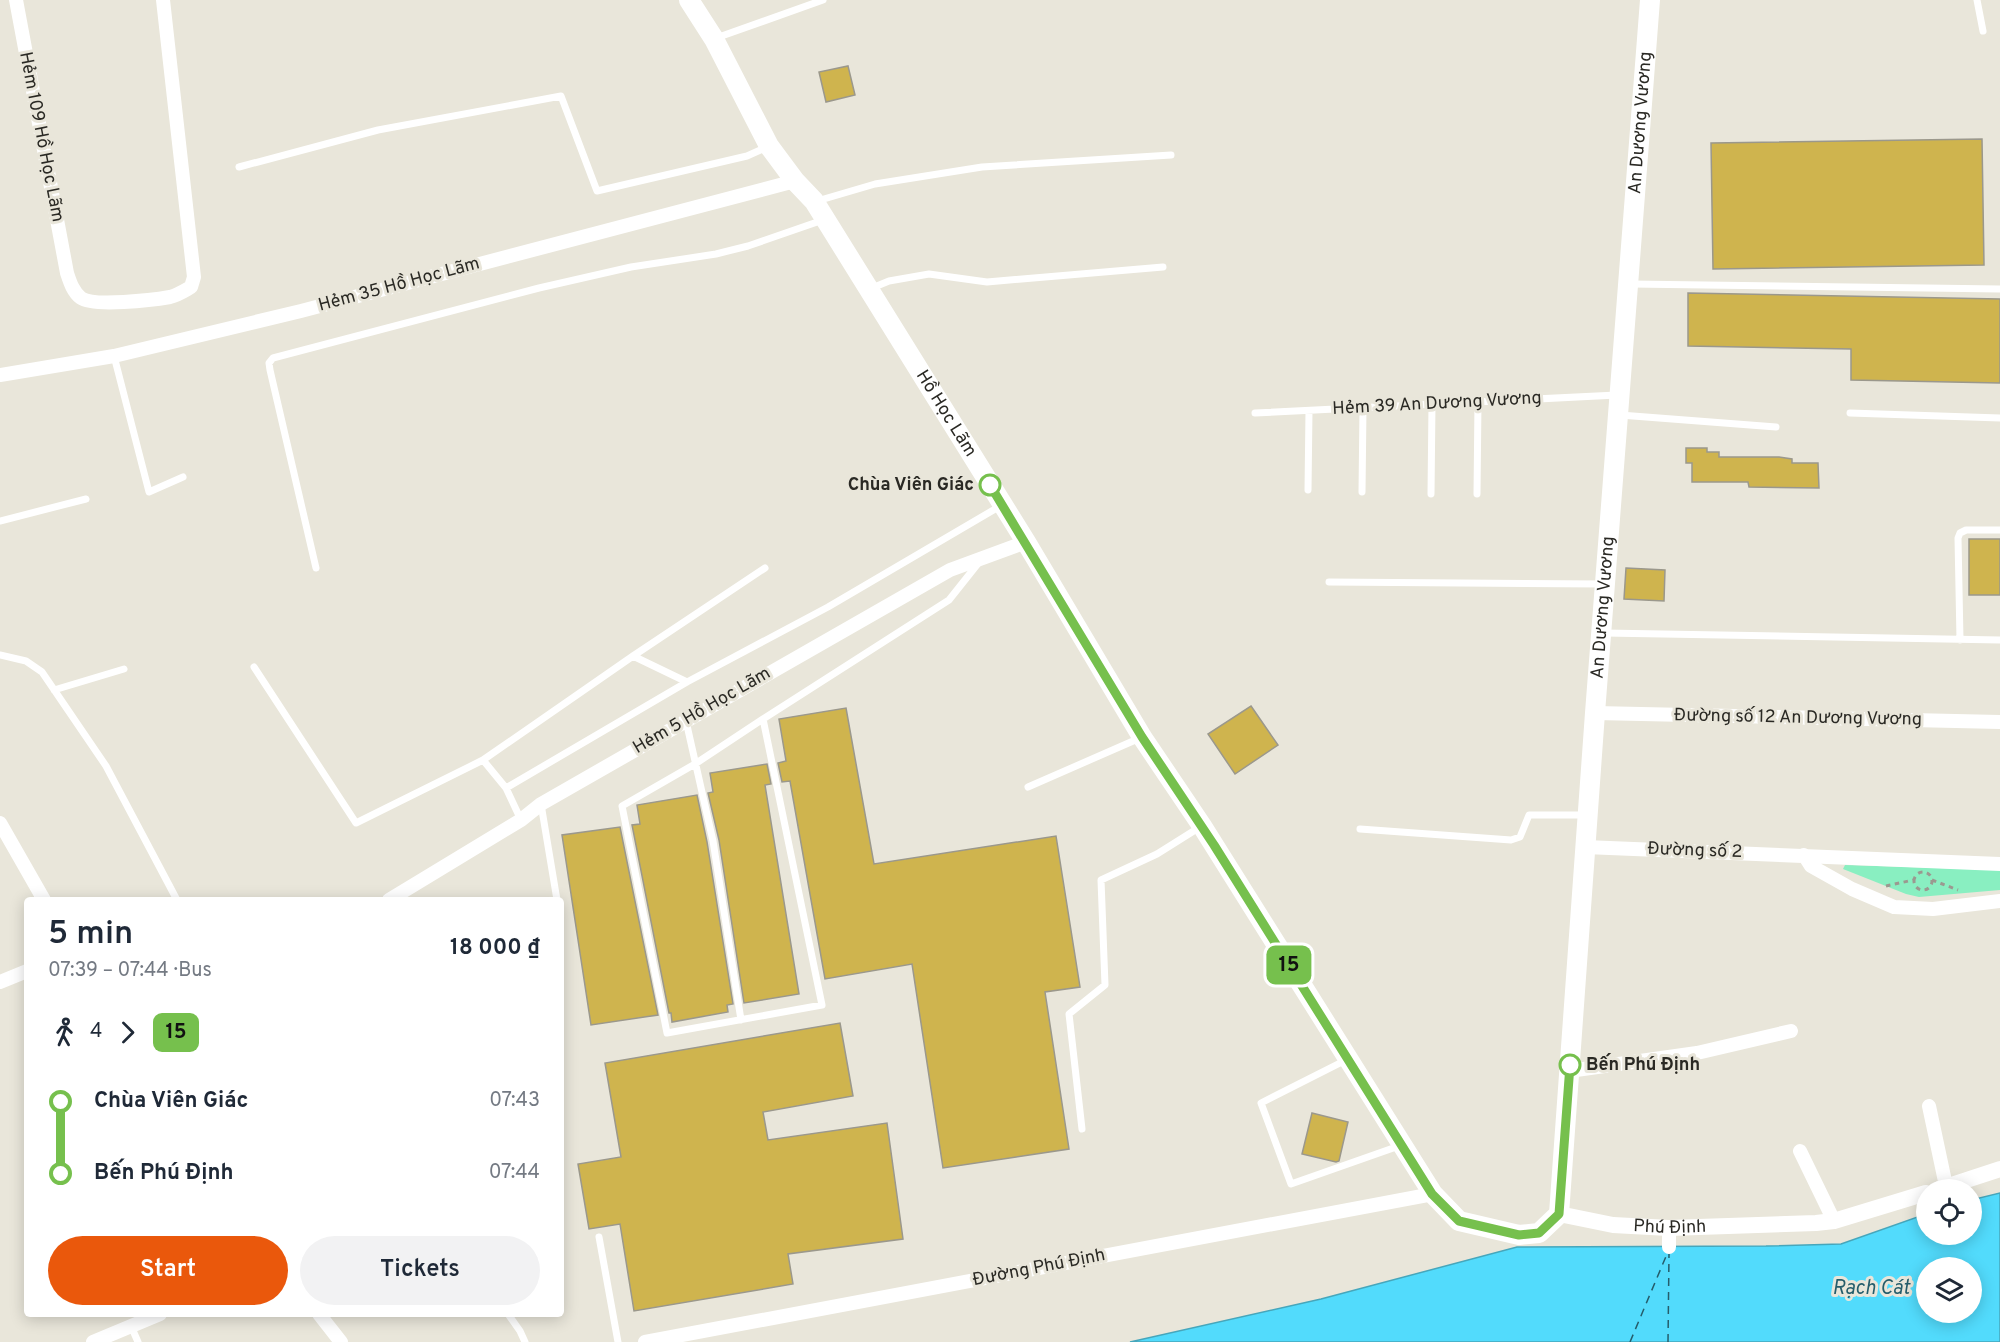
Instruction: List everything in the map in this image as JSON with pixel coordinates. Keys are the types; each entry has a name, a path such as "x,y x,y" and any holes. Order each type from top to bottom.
{"main road":[{"name":"Hồ Học Lãm","path":"689,0 714,39 769,146 795,181 814,201 870,289 1026,542 1142,737 1202,826 1403,1144 1432,1194"},
{"name":"An Dương Vương","path":"1559,1214 1650,0"},
{"path":"1432,1194 1459,1221 1519,1235 1539,1233 1559,1214"}],"street":[{"name":"Hẻm 109 Hồ Học Lãm","path":"16,0 67,273 72,287 81,298 102,304 169,297 191,287 194,277 162,0"},
{"name":"Hẻm 35 Hồ Học Lãm","path":"0,375 114,356 301,311 795,181"},
{"name":"Hẻm 5 Hồ Học Lãm","path":"394,897 521,820 541,804 950,570 1026,542"},
{"name":"Đường số 12 An Dương Vương","path":"1595,713 2000,723"},
{"path":"0,823 42,897"},
{"name":"Đường số 2","path":"1585,847 2000,864"},
{"path":"1804,855 1811,866 1852,889 1894,907 1933,909 2000,901"},
{"path":"0,982 24,972"},
{"path":"1569,1071 1697,1053 1791,1031"},
{"path":"1929,1106 1940,1179"},
{"path":"1800,1151 1834,1221"},
{"path":"1969,1179 2000,1169"},
{"name":"Đường Phú Định","path":"645,1342 1432,1194"},
{"name":"Phú Định","path":"1559,1214 1613,1225 1669,1228 1816,1223 1834,1221 1916,1195"},
{"path":"1669,1228 1669,1247"},
{"path":"93,1342 153,1317"},
{"path":"321,1317 340,1342"}],"lane":[{"path":"714,39 823,0"},
{"path":"1977,0 1983,31"},
{"path":"239,167 378,130 561,96 597,191 747,156 769,146"},
{"path":"814,201 875,184 982,167 1171,155"},
{"path":"316,568 270,370 269,363 273,358 539,288 631,267 717,254 748,246 825,219"},
{"path":"870,289 889,281 928,274 987,282 1163,267"},
{"path":"1628,284 2000,289"},
{"path":"114,356 148,492 183,477"},
{"name":"Hẻm 39 An Dương Vương","path":"1255,413 1619,395"},
{"path":"1477,494 1478,402"},
{"path":"1431,494 1432,404"},
{"path":"1362,492 1363,408"},
{"path":"1308,490 1309,411"},
{"path":"1850,413 2000,418"},
{"path":"1618,415 1776,427"},
{"path":"0,521 86,499"},
{"path":"506,788 687,682 828,607 1002,505"},
{"path":"1960,640 1958,538 1960,533 1966,530 2000,530"},
{"path":"764,719 822,1005 667,1033 622,806 695,764 764,719 949,600 981,558"},
{"path":"254,667 356,823 483,760 765,568"},
{"path":"1329,582 1605,584"},
{"path":"1601,633 2000,640"},
{"path":"0,655 26,661 42,672 106,766 175,897"},
{"path":"633,656 687,682"},
{"path":"54,690 124,669"},
{"path":"686,721 713,842 741,1020"},
{"path":"1028,787 1142,737"},
{"path":"483,760 506,788 521,820"},
{"path":"541,804 556,897"},
{"path":"1360,829 1511,840 1520,837 1529,815 1588,816"},
{"path":"1082,1129 1069,1014 1105,985 1101,880 1157,854 1202,826"},
{"path":"1348,1059 1261,1103 1291,1184 1403,1144"},
{"path":"600,1237 618,1342"},
{"path":"510,1317 525,1342"},
{"path":"131,1326 138,1342"}],"path":[{"path":"1917,873 1929,874 1932,883 1929,888 1920,890 1915,887 1913,881 1917,873"}],"green space":[{"path":"1845,865 2000,870 2000,890 1919,897 1843,869"}],"water":[{"name":"Rạch Cát","path":"2000,1193 2000,1342 1130,1342 1321,1299 1517,1247 1841,1244 1916,1218 1916,1245 1982,1245 1982,1197"}],"building":[{"path":"848,66 855,95 826,102 819,72"},
{"path":"1982,139 1984,265 1713,269 1711,143"},
{"path":"1688,293 2000,299 2000,383 1851,380 1851,349 1688,346"},
{"path":"1686,448 1707,448 1707,452 1719,452 1719,457 1779,457 1792,459 1792,463 1818,463 1819,488 1749,487 1748,482 1692,482 1692,463 1686,463"},
{"path":"1969,539 2000,539 2000,595 1969,595"},
{"path":"1626,568 1665,570 1664,601 1624,599"},
{"path":"1251,706 1278,745 1235,774 1208,734"},
{"path":"846,708 874,864 1056,836 1080,987 1045,992 1069,1149 943,1168 912,964 825,979 790,781 782,782 778,763 786,761 779,719"},
{"path":"767,764 771,784 765,785 799,994 744,1003 719,840 708,793 713,792 710,773"},
{"path":"697,795 707,842 733,1004 727,1005 728,1012 672,1022 632,825 640,824 637,805"},
{"path":"620,827 658,1015 591,1025 562,835"},
{"path":"840,1023 853,1096 763,1112 768,1140 887,1123 903,1239 788,1254 793,1284 634,1311 620,1224 589,1229 578,1164 621,1157 605,1063"},
{"path":"1312,1113 1348,1122 1339,1161 1302,1154"}],"ferry route":[{"path":"1630,1342 1667,1254"},
{"path":"1668,1342 1669,1254"}],"bus line":[{"name":"15","path":"990,485 1142,737 1202,826 1403,1144 1432,1194 1459,1221 1519,1235 1539,1233 1559,1214 1570,1065"}],"place":[{"name":"Chùa Viên Giác","path":"990,485"},
{"name":"Bến Phú Định","path":"1570,1065"}]}
